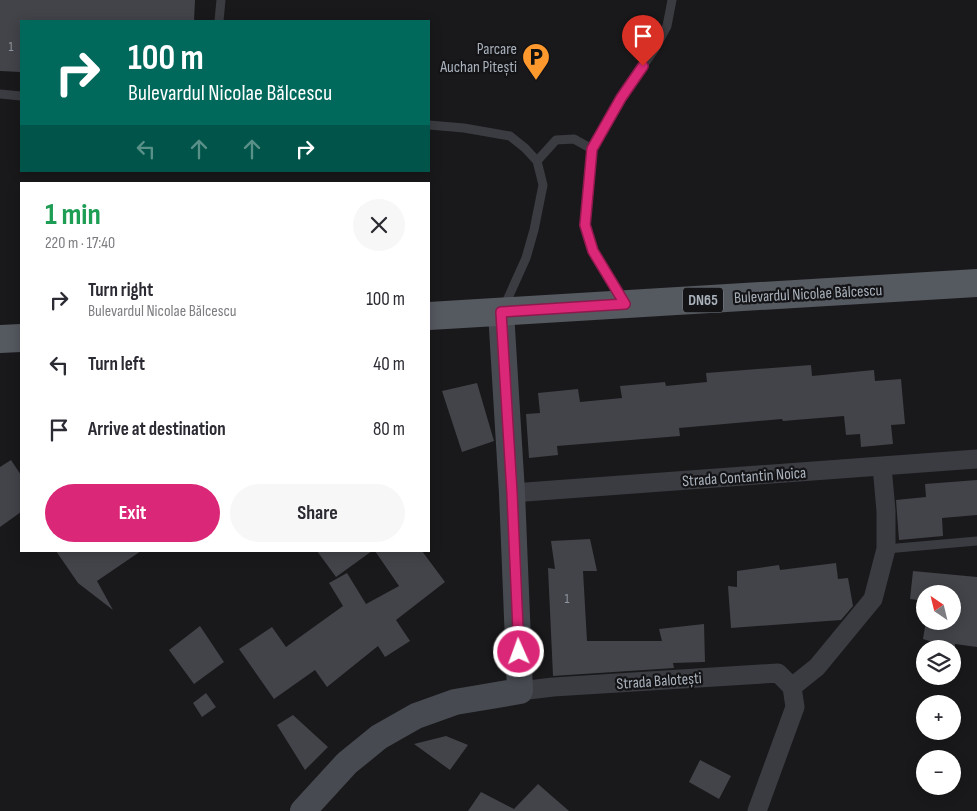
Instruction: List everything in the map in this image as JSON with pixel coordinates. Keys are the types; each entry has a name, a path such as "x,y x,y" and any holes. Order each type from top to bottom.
{"main road":[{"name":"Bulevardul Nicolae Bălcescu","path":"430,316 977,283"},
{"path":"0,339 20,338"}],"street":[{"path":"303,811 347,763 379,737 416,716 455,702 520,691 512,493 501,312"},
{"name":"Strada Contantin Noica","path":"512,493 977,459"},
{"path":"757,811 795,706 792,687 817,667 872,599 886,549 886,511 882,466"},
{"name":"Strada Balotești","path":"520,691 553,687 778,673 792,687"}],"lane":[{"path":"219,20 221,0"},
{"path":"625,304 593,251 585,225 592,149 621,98 654,50 667,26 672,0"},
{"path":"0,94 20,96"},
{"path":"430,125 464,128 510,136 538,161 543,185 534,230 526,258 501,312"},
{"path":"538,161 556,140 574,139 592,149"},
{"path":"886,549 977,541"}],"building":[{"path":"0,0 195,0 194,20 20,20 20,72 0,71"},
{"path":"811,365 812,376 874,370 875,381 901,379 905,424 891,425 893,444 861,447 860,434 846,435 844,416 783,421 782,419 679,428 680,436 557,446 558,455 529,458 526,414 540,413 538,393 578,389 580,402 622,398 620,386 665,382 666,386 707,382 706,373"},
{"path":"477,383 494,441 462,452 442,391"},
{"path":"11,460 20,474 20,513 0,527 0,467"},
{"path":"977,480 977,515 942,518 943,536 899,540 896,500 926,497 925,484"},
{"path":"590,539 597,571 583,571 587,641 662,641 659,629 704,624 705,662 673,663 674,668 553,676 548,568 555,569 551,541"},
{"path":"57,552 140,552 97,581 113,610 78,583"},
{"path":"318,552 371,552 336,577"},
{"path":"376,552 423,552 445,582 396,620 410,641 385,657 378,646 327,687 315,670 274,699 239,649 272,627 286,647 343,606 329,583 347,573 366,604 399,586"},
{"path":"836,563 838,579 848,578 853,606 841,620 731,628 728,586 737,587 737,571 779,565 780,570"},
{"path":"913,571 977,577 977,647 961,645 961,640 923,639 924,630 961,630 961,585 916,585 916,600 910,599"},
{"path":"200,626 224,662 194,684 169,650"},
{"path":"206,693 216,707 202,717 193,703"},
{"path":"293,715 328,747 305,770 277,725"},
{"path":"446,736 468,745 450,770 414,744"},
{"path":"700,760 731,776 719,799 689,782"},
{"path":"538,784 569,811 468,811 481,792 514,809"}],"place":[{"name":"Parcare Auchan Pitești","path":"536,81"}],"route":[{"path":"519,652 501,312 625,304 593,251 585,225 592,149 621,98 643,66"}]}
